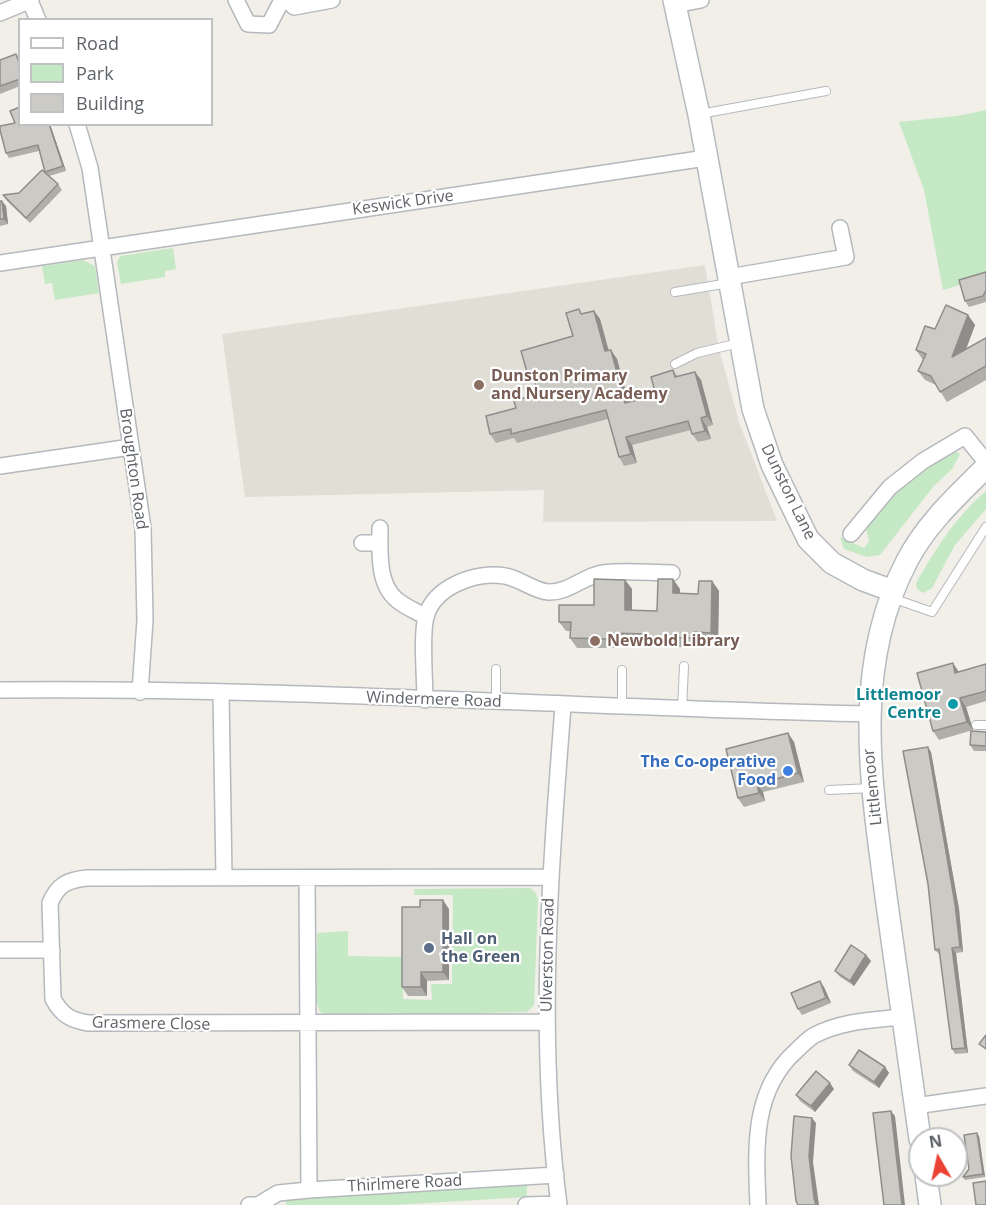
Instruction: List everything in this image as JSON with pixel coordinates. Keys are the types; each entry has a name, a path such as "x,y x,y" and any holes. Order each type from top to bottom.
{"main road":[{"name":"Dunston Lane","path":"674,3 699,115 753,409 772,465 808,539 832,563 892,595"},
{"name":"Littlemoor","path":"918,1127 872,788 869,714 873,667 892,595 908,560 939,513 986,467"},
{"path":"928,1187 930,1205"}],"street":[{"path":"236,0 248,24 269,25 282,0"},
{"path":"287,0 294,7 332,0"},
{"path":"674,3 701,0"},
{"path":"0,13 31,1 37,18"},
{"path":"78,126 90,168 100,248"},
{"name":"Keswick Drive","path":"0,263 706,158"},
{"path":"730,280 846,256 840,228"},
{"name":"Broughton Road","path":"100,248 143,528 145,620 140,692"},
{"path":"851,534 890,487 923,461 965,436 986,462"},
{"path":"0,466 131,447"},
{"path":"362,543 380,536 381,571 386,586 396,600 426,617"},
{"path":"425,700 426,617 438,598 451,587 470,578 487,574 523,581 546,592 566,590 589,576 604,573 672,573"},
{"name":"Windermere Road","path":"0,690 221,693 682,710 869,714"},
{"path":"221,693 224,877"},
{"name":"Ulverston Road","path":"559,1204 547,1100 546,1022 550,877 563,706"},
{"name":"Grasmere Close","path":"546,1022 309,1022 206,1025 70,1021 53,999 50,903 56,889 71,880 224,877 550,877"},
{"path":"307,878 309,1190"},
{"path":"0,950 52,950"},
{"path":"758,1205 756,1143 763,1099 783,1062 812,1036 846,1024 902,1017"},
{"path":"915,1106 986,1096"},
{"name":"Thirlmere Road","path":"249,1205 258,1205 278,1193 556,1175"},
{"path":"526,1205 559,1204"}],"lane":[{"path":"699,115 826,91"},
{"path":"675,292 730,280"},
{"path":"675,364 697,353 742,342"},
{"path":"892,595 932,612 986,527"},
{"path":"682,710 684,666"},
{"path":"496,669 496,703"},
{"path":"622,670 622,708"},
{"path":"976,725 986,725"},
{"path":"829,790 872,788"}],"shaded area":[{"name":"Dunston Primary and Nursery Academy","path":"705,265 719,349 739,422 777,521 543,522 544,490 245,497 222,334"}],"green space":[{"path":"986,110 986,277 943,290 924,190 899,122 957,116"},
{"path":"173,248 176,269 165,271 165,277 121,284 117,262 120,256"},
{"path":"83,260 95,266 99,293 55,300 52,283 45,284 42,266"},
{"path":"957,452 960,454 952,469 933,487 880,555 867,557 844,549 840,537 864,548 869,541 866,528 895,494 930,465"},
{"path":"986,491 986,509 955,545 932,588 923,593 917,589 916,583 931,558 965,511"},
{"path":"530,888 538,899 534,1005 527,1012 328,1016 320,1012 316,1000 317,933 348,931 348,956 403,957 403,999 432,1000 431,984 452,984 453,895 414,895 415,889"},
{"path":"527,1184 527,1197 394,1205 286,1205 286,1199"}],"building":[{"path":"16,54 18,80 0,86 0,60"},
{"path":"18,108 18,126 50,126 63,166 45,172 38,145 6,153 0,126 15,123 10,111"},
{"path":"42,170 58,184 26,218 3,195 19,193"},
{"path":"0,201 2,201 4,219 0,219"},
{"path":"986,272 986,290 983,296 965,301 959,280"},
{"path":"946,305 968,315 952,357 986,338 986,366 940,392 931,376 918,371 926,354 916,350 925,326 935,329"},
{"path":"579,309 581,314 594,311 605,351 611,350 625,403 656,395 651,377 673,370 675,377 695,372 707,416 701,418 705,431 692,434 688,421 626,437 631,454 619,457 606,410 511,434 511,429 490,434 486,416 516,408 514,401 538,394 532,371 527,372 521,351 573,336 566,313"},
{"path":"594,579 625,580 625,610 657,611 658,579 673,579 673,593 698,594 699,581 712,581 711,633 694,632 694,638 645,637 645,634 608,633 608,639 570,638 571,622 559,622 559,605 594,605"},
{"name":"Littlemoor Centre","path":"953,663 955,673 986,664 986,691 960,698 967,722 933,731 917,673"},
{"path":"971,731 986,732 986,746 970,745"},
{"path":"788,733 798,773 757,784 759,793 738,798 726,749"},
{"path":"928,747 955,904 960,947 952,948 965,1048 952,1049 939,949 935,950 928,884 903,751"},
{"name":"Hall on the Green","path":"420,900 443,900 443,972 421,972 421,987 402,987 402,907 420,907"},
{"path":"851,945 866,955 850,981 835,971"},
{"path":"820,981 826,998 798,1009 791,993"},
{"path":"986,1035 986,1049 979,1044"},
{"path":"859,1050 885,1067 874,1082 849,1065"},
{"path":"816,1071 830,1083 811,1106 796,1095"},
{"path":"891,1111 902,1205 884,1205 873,1113"},
{"path":"794,1116 812,1118 809,1156 816,1205 798,1205 796,1201 791,1156"},
{"path":"977,1133 983,1174 968,1176 968,1134"},
{"path":"986,1181 986,1205 976,1205 973,1183"}],"place":[{"name":"Dunston Primary and Nursery Academy","path":"479,385"},
{"name":"Newbold Library","path":"595,641"},
{"name":"Littlemoor Centre","path":"953,704"},
{"name":"The Co-operative Food","path":"788,771"},
{"name":"Hall on the Green","path":"429,948"}]}
